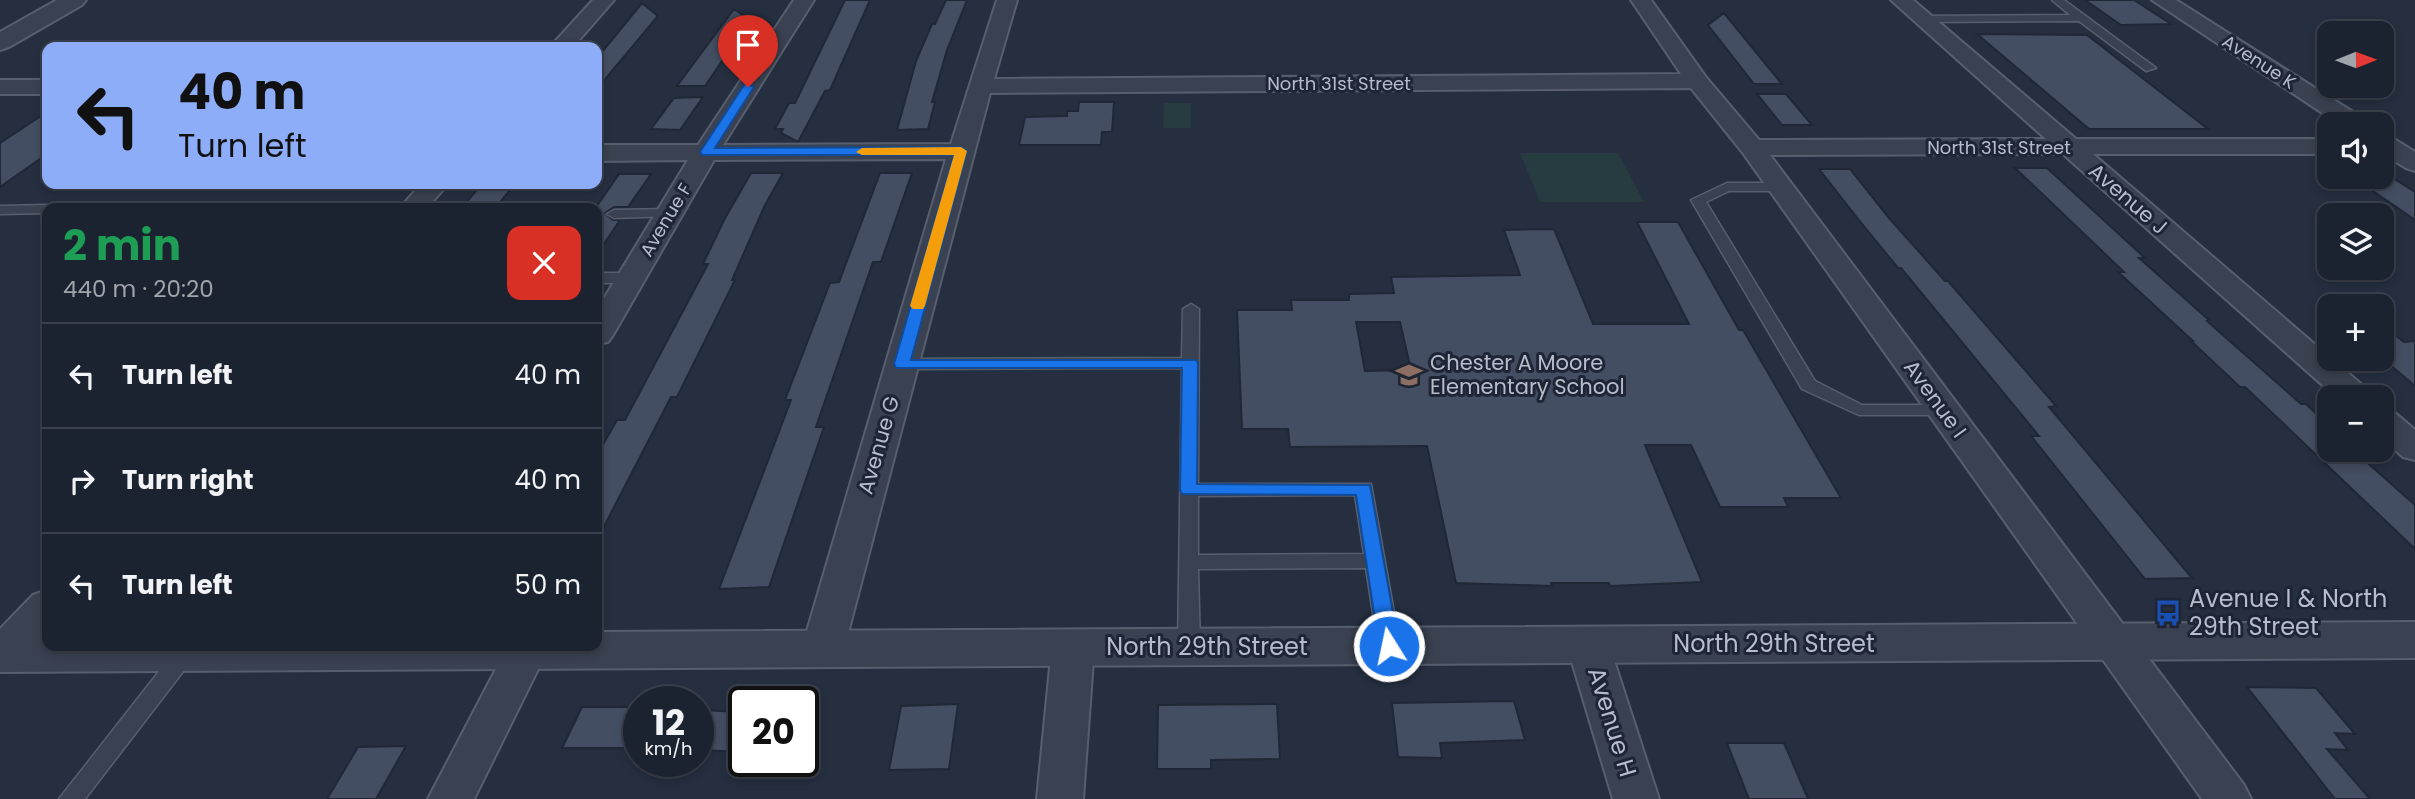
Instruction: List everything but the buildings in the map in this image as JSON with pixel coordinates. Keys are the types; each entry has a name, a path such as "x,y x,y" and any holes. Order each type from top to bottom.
{"street":[{"path":"7,34 74,0"},
{"path":"566,42 604,0"},
{"name":"Avenue F","path":"602,327 706,152 804,0"},
{"name":"Avenue G","path":"823,648 961,151 1007,0"},
{"name":"Avenue I","path":"1640,0 1697,81 1752,148 2228,799"},
{"name":"Avenue J","path":"1901,0 2342,385"},
{"name":"Avenue K","path":"2162,0 2336,112"},
{"name":"North 31st Street","path":"981,86 1697,81"},
{"path":"0,87 42,87"},
{"path":"2394,144 2415,145"},
{"name":"North 31st Street","path":"1752,148 2317,146"},
{"path":"2394,150 2415,163"},
{"path":"602,153 961,151"},
{"path":"418,203 430,189"},
{"path":"2394,431 2415,449"},
{"path":"1,654 42,610"},
{"name":"North 29th Street","path":"602,649 2415,640"},
{"name":"Avenue H","path":"1588,645 1636,799"},
{"path":"1060,799 1073,647"},
{"name":"North 29th Street","path":"1,654 243,651"},
{"path":"451,799 526,651"}],"lane":[{"path":"2057,0 2150,68"},
{"path":"1923,19 2081,18"},
{"path":"1780,187 1727,187 1698,200 1808,384 1859,410 1944,411"},
{"path":"0,210 42,209"},
{"path":"614,214 670,213"},
{"path":"602,278 631,278"},
{"path":"1189,646 1191,309"},
{"path":"902,364 1190,363"},
{"path":"1189,490 1364,489 1389,646"},
{"path":"1188,562 1375,561"},
{"path":"71,799 187,652"}],"green space":[{"path":"1164,103 1191,103 1191,128 1163,128"},
{"path":"1520,153 1618,153 1644,202 1540,202"}],"slow traffic":[{"path":"862,152 961,151 918,306"}],"place":[{"name":"Chester A Moore Elementary School","path":"1409,375"},
{"name":"Avenue I & North 29th Street","path":"2168,613"}],"route":[{"path":"748,87 706,152 961,151 902,364 1190,363 1189,490 1364,489 1389,646"}]}
